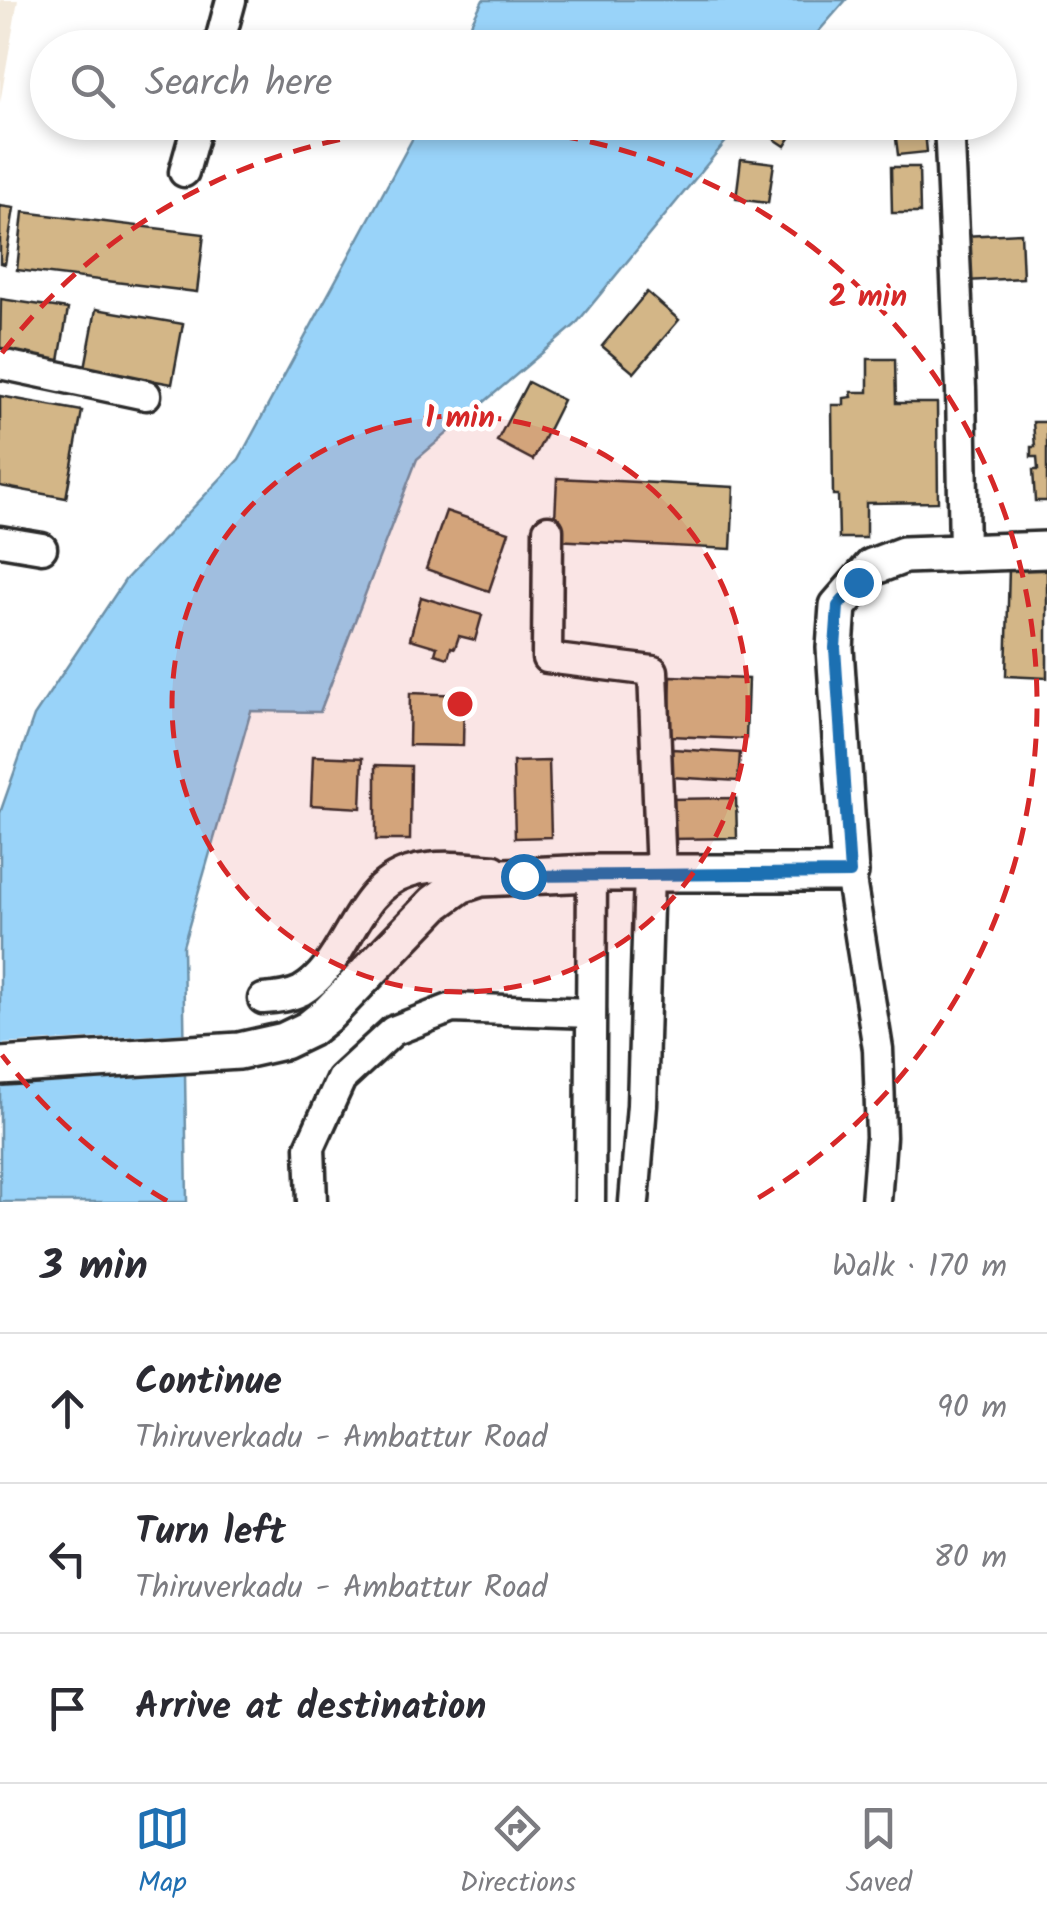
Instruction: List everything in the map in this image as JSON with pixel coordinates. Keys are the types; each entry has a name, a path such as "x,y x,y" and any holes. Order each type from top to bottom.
{"main road":[{"path":"0,1066 219,1053 272,1045 296,1036 329,1013 400,936 448,892 480,878 592,873 850,873 835,648 838,606 872,568 904,555 1047,550"}],"street":[{"path":"223,30 232,0"},
{"path":"184,172 193,140"},
{"path":"950,140 964,551"},
{"path":"0,364 146,395"},
{"path":"548,530 547,658 653,670 655,873 634,1202"},
{"path":"0,541 42,548"},
{"path":"263,999 304,989 324,969 366,904 386,884 408,872 478,868 523,876"},
{"path":"590,1202 592,873"},
{"path":"850,873 878,1049 881,1137 876,1202"},
{"path":"312,1202 310,1148 341,1079 393,1032 452,1008 591,1013"}],"shaded area":[{"path":"0,0 18,0 0,103"}],"water":[{"path":"483,0 846,0 820,30 468,30"},
{"path":"412,140 727,140 575,325 417,459 320,712 251,711 183,946 187,1202 0,1202 0,813 34,716 125,580 239,459"}],"pier":[{"path":"189,1033 190,1075 0,1086 0,1044"}],"building":[{"path":"896,140 926,140 927,152 898,155"},
{"path":"741,159 774,163 768,203 736,199"},
{"path":"891,167 919,167 920,213 892,213"},
{"path":"0,206 14,208 5,264 0,263"},
{"path":"23,212 204,234 197,292 17,270"},
{"path":"1021,233 1023,278 966,281 964,236"},
{"path":"647,292 679,320 634,373 602,346"},
{"path":"1,299 68,309 59,361 0,352"},
{"path":"96,309 183,324 172,384 85,368"},
{"path":"868,359 895,359 896,403 937,403 938,502 866,503 866,538 839,538 838,495 833,495 832,405 844,405 844,398 852,397 851,392 868,392"},
{"path":"528,382 563,400 533,460 497,441"},
{"path":"0,396 82,411 66,498 0,486"},
{"path":"1033,422 1047,422 1047,501 1035,501 1033,470 1038,470 1037,457 1031,457 1031,447 1035,447"},
{"path":"557,478 734,487 731,549 554,540"},
{"path":"446,511 509,532 489,591 426,569"},
{"path":"1009,568 1047,569 1047,678 1006,676"},
{"path":"421,597 482,615 475,640 459,636 448,658 435,654 437,647 410,639"},
{"path":"671,676 748,679 746,739 669,736"},
{"path":"410,693 464,695 463,746 409,745"},
{"path":"672,749 740,753 738,781 670,777"},
{"path":"313,756 363,758 361,808 311,805"},
{"path":"549,761 551,837 515,838 513,762"},
{"path":"376,765 411,766 410,840 376,840"},
{"path":"736,798 737,838 670,839 670,799"}],"route":[{"path":"523,876 850,873 835,648 838,606 858,582"}]}
